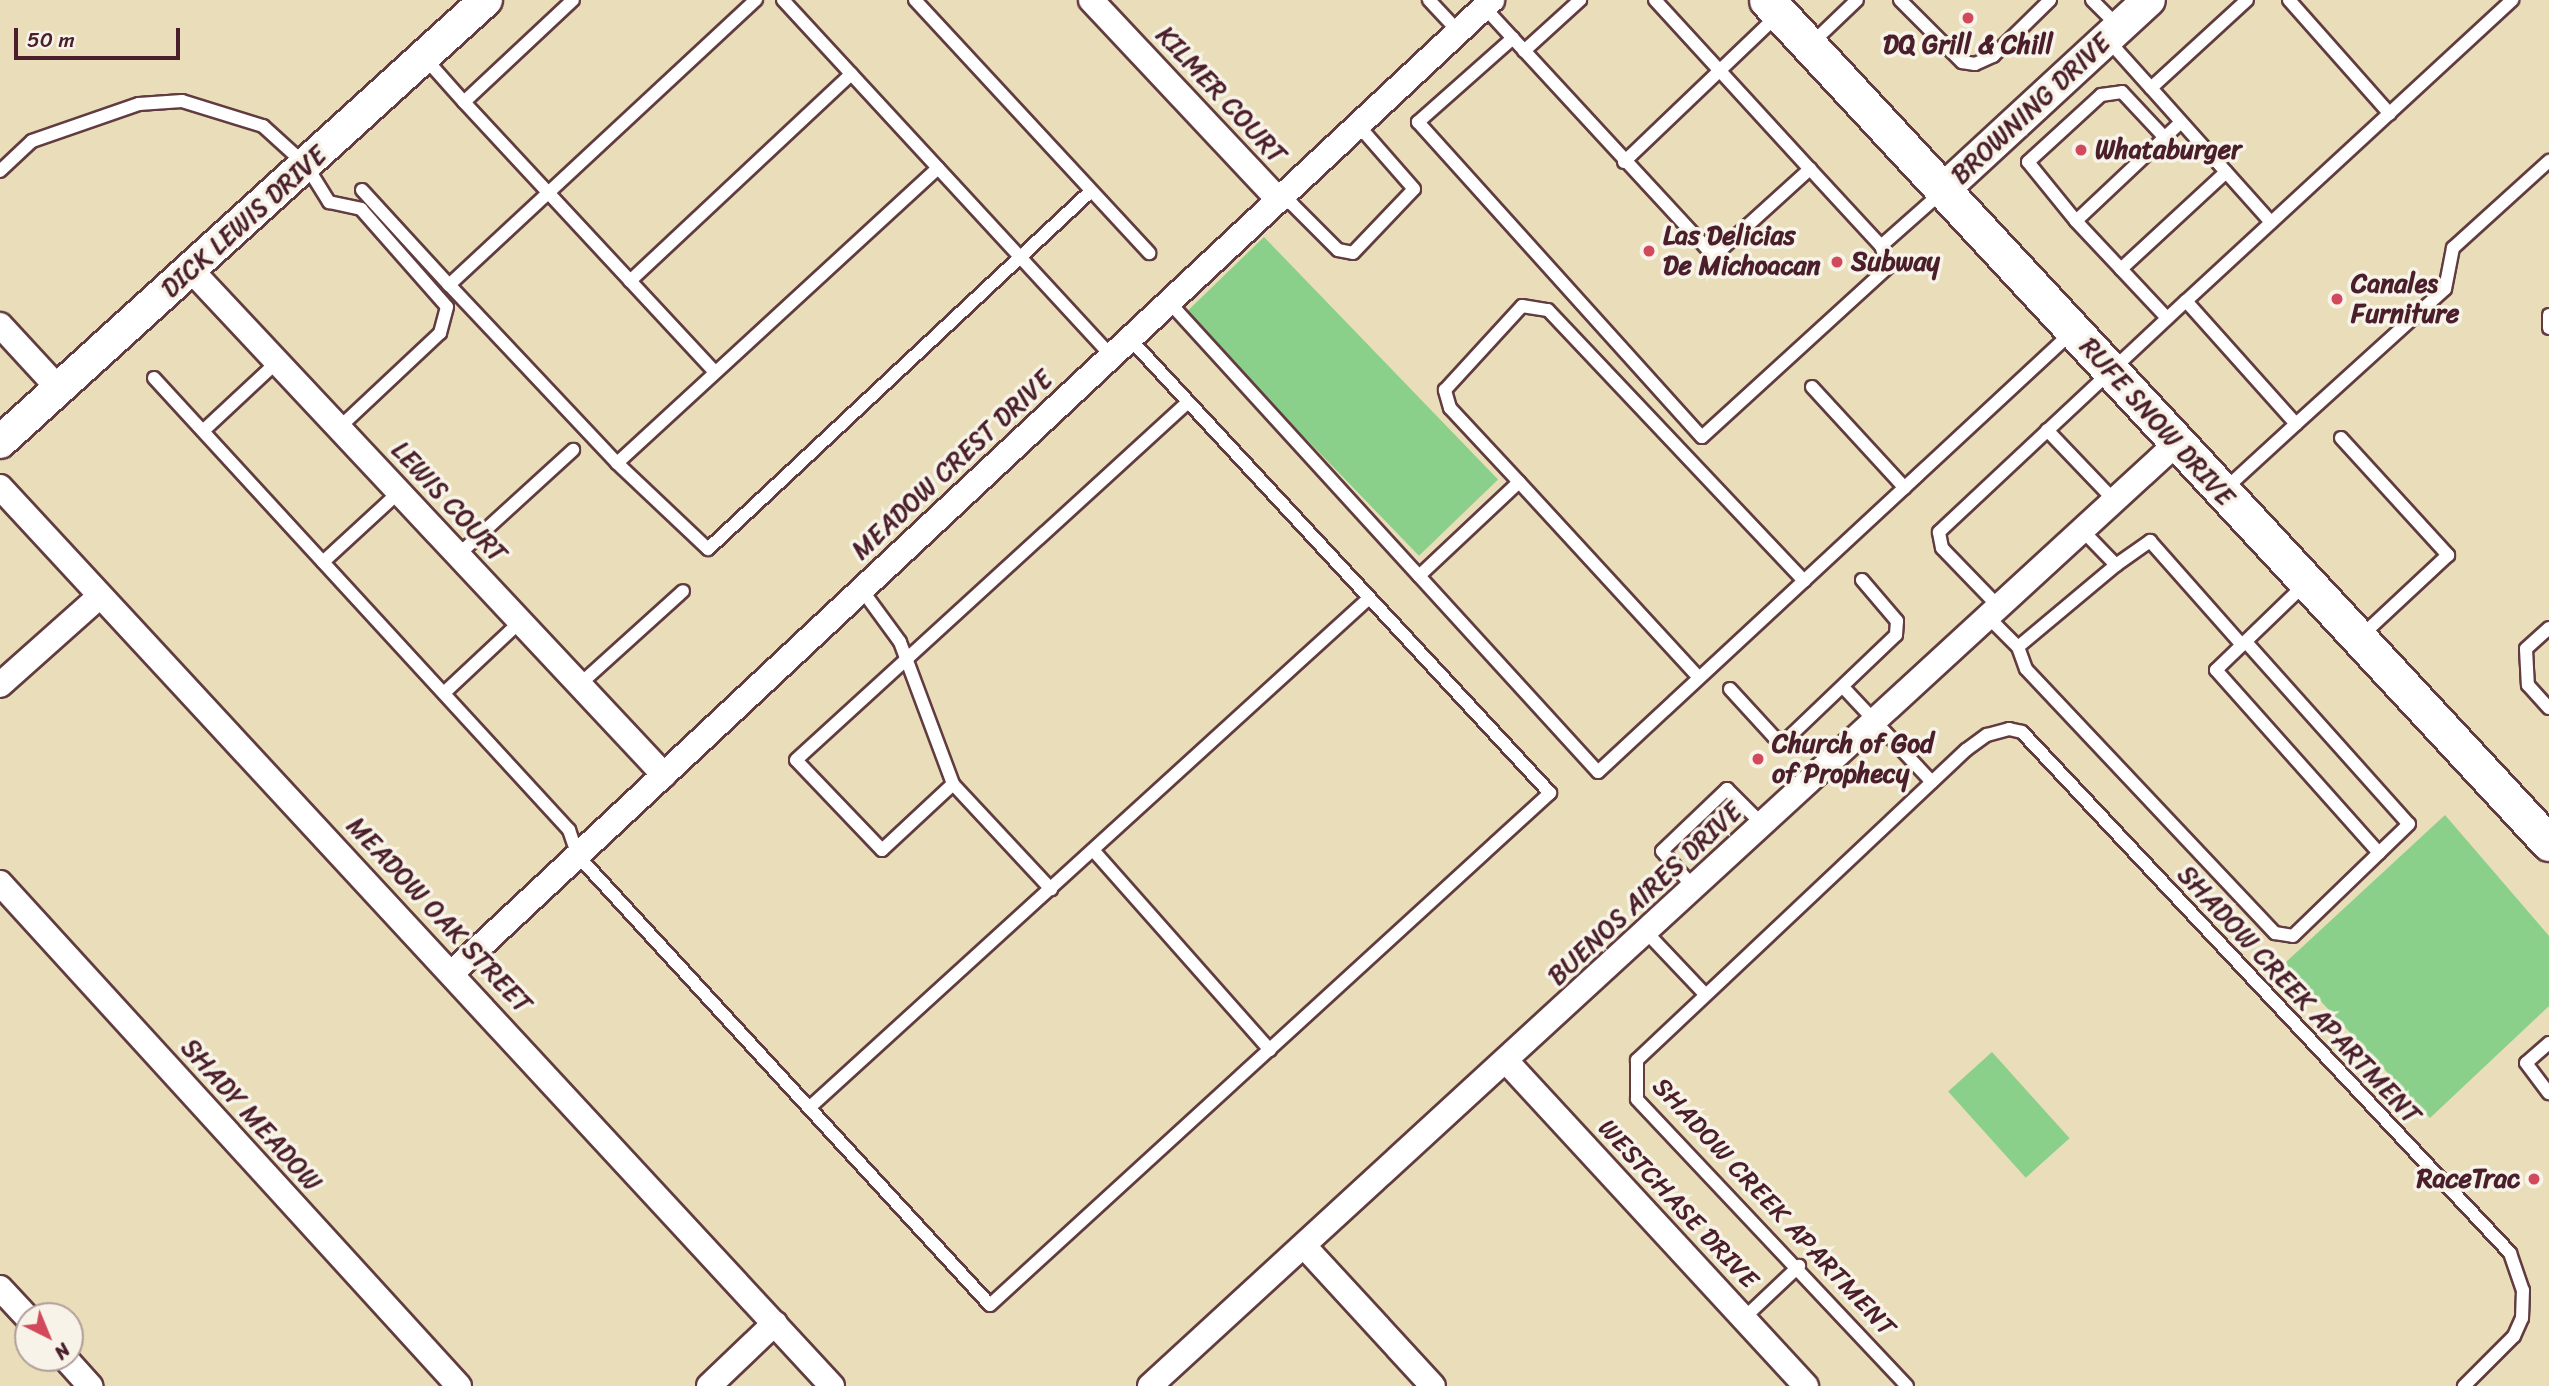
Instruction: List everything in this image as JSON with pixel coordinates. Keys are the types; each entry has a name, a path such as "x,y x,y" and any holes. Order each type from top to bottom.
{"main road":[{"name":"RUFE SNOW DRIVE","path":"1773,7 2111,370 2305,584 2549,843"}],"street":[{"name":"DICK LEWIS DRIVE","path":"0,442 486,0"},
{"name":"KILMER COURT","path":"1091,0 1279,200"},
{"name":"BROWNING DRIVE","path":"1943,190 2149,0"},
{"name":"MEADOW CREST DRIVE","path":"453,972 1488,4"},
{"name":"LEWIS COURT","path":"191,271 664,775"},
{"path":"0,325 59,389"},
{"name":"BUENOS AIRES DRIVE","path":"1150,1386 1648,934 2177,443"},
{"name":"MEADOW OAK STREET","path":"0,487 453,972 832,1386"},
{"path":"0,685 100,596"},
{"name":"SHADY MEADOW","path":"0,883 459,1386"},
{"name":"WESTCHASE DRIVE","path":"1507,1062 1806,1386"},
{"path":"1305,1247 1433,1386"},
{"path":"0,1288 14,1303"},
{"path":"709,1386 775,1323"},
{"path":"78,1372 90,1386"}],"lane":[{"path":"464,102 573,0"},
{"path":"449,285 756,0"},
{"path":"783,0 1111,356"},
{"path":"915,0 1149,253"},
{"path":"1429,0 1458,32"},
{"path":"1524,51 1580,0"},
{"path":"1513,38 1418,122 1702,438 1888,267 1881,246 1656,0"},
{"path":"1809,46 1857,0"},
{"path":"1902,1 1962,62 1975,64 1993,56 2050,0"},
{"path":"2092,0 2151,88 2271,222"},
{"path":"2151,88 2248,0"},
{"path":"2289,0 2390,114"},
{"path":"2018,647 2116,565 2150,541 2409,824 2308,926 2293,936 2275,933 2026,669 2018,647 1942,548 1940,531 2512,0"},
{"path":"1488,4 1524,51 1624,162 1714,256 1810,169"},
{"path":"1624,162 1721,70 1773,7"},
{"path":"424,57 714,371"},
{"path":"630,281 851,74"},
{"path":"2165,138 2122,92 2101,95 2028,162 2076,221 2167,318"},
{"path":"0,171 32,141 139,104 182,101 263,126 306,165 330,202 361,209 447,307 440,333 339,428"},
{"path":"2076,221 2181,122"},
{"path":"1279,200 1292,204 1338,250 1353,253 1414,188 1358,125"},
{"path":"2221,492 2445,289 2453,248 2549,161"},
{"path":"617,463 714,371 938,168"},
{"path":"2121,269 2226,172"},
{"path":"362,190 617,463 708,549 1091,191"},
{"path":"1881,246 1943,190"},
{"path":"2186,301 2295,424"},
{"path":"1169,302 1598,772 2074,331"},
{"path":"1699,678 1450,408 1445,390 1522,306 1548,310 1804,581"},
{"path":"2549,315 2549,328"},
{"path":"154,378 569,830 578,856 990,1305 1550,793 1186,403 1130,339"},
{"path":"203,431 277,362"},
{"path":"1812,387 1905,488"},
{"path":"953,784 882,850 796,760 1186,403"},
{"path":"2047,430 2114,500"},
{"path":"2341,438 2448,555 2357,640"},
{"path":"458,555 573,450"},
{"path":"1419,576 1519,482"},
{"path":"323,562 399,492"},
{"path":"2082,530 2116,565"},
{"path":"1730,690 1774,737 1786,740 1896,635 1897,621 1862,580"},
{"path":"2305,584 2216,670 2227,689 2379,853"},
{"path":"862,590 906,658 953,784 1051,889"},
{"path":"579,685 682,591"},
{"path":"810,1108 1369,598"},
{"path":"444,693 520,622"},
{"path":"2549,628 2526,649 2528,685 2549,708"},
{"path":"1843,687 1932,782"},
{"name":"SHADOW CREEK APARTMENT","path":"1907,1386 1800,1266 1637,1099 1637,1060 1703,992 1987,735 2022,732 2510,1253 2522,1290 2522,1318 2514,1336 2473,1383"},
{"path":"1695,890 1662,851 1727,789 1763,825"},
{"path":"1093,850 1270,1050"},
{"path":"1648,934 1703,992"},
{"path":"2549,1043 2526,1063 2549,1093"},
{"path":"1744,1318 1800,1266"}],"green space":[{"path":"1264,237 1498,479 1419,556 1185,313"},
{"path":"2445,815 2549,936 2549,1006 2430,1118 2285,963"},
{"path":"1992,1052 2070,1138 2026,1178 1948,1091"}],"place":[{"name":"DQ Grill & Chill","path":"1968,18"},
{"name":"Whataburger","path":"2081,150"},
{"name":"Las Delicias De Michoacan","path":"1649,251"},
{"name":"Subway","path":"1837,262"},
{"name":"Canales Furniture","path":"2337,299"},
{"name":"Church of God of Prophecy","path":"1758,759"},
{"name":"RaceTrac","path":"2534,1179"}]}
